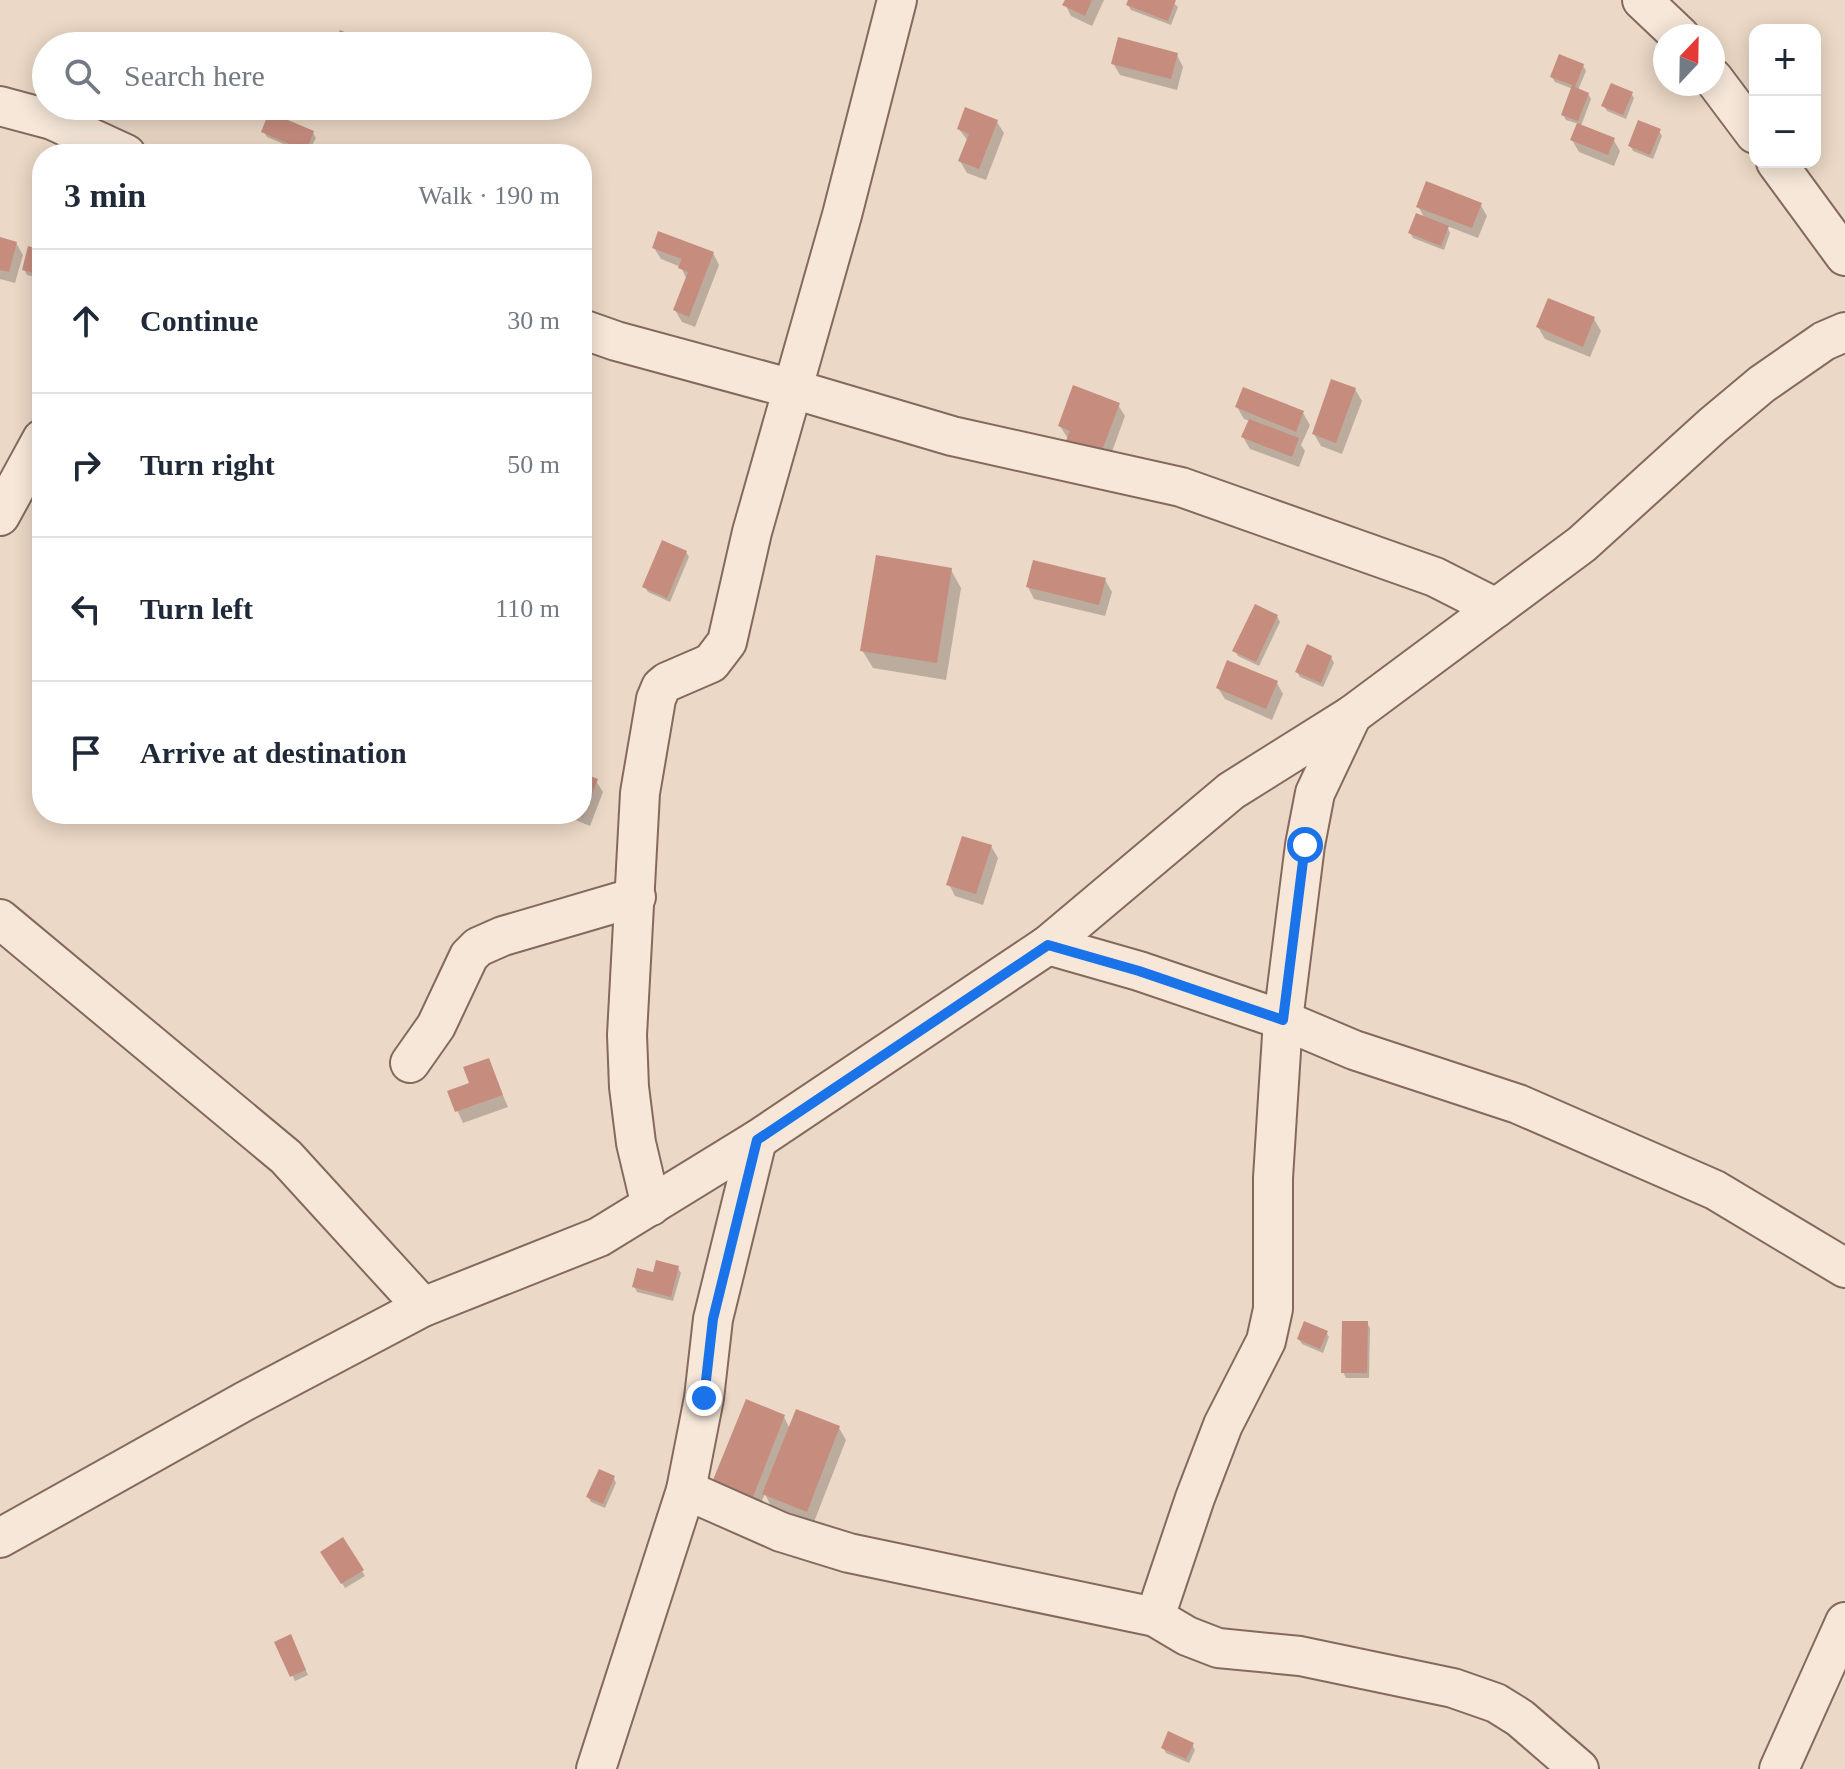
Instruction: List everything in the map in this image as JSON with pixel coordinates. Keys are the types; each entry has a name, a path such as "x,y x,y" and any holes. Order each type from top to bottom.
{"street":[{"path":"651,1206 636,1143 627,1035 640,793 658,692 667,682 711,663 727,642 752,532 842,215 897,0"},
{"path":"1642,0 1667,24"},
{"path":"1725,94 1749,126"},
{"path":"0,106 32,115"},
{"path":"52,120 104,144"},
{"path":"1780,168 1845,256"},
{"path":"0,1538 245,1401 423,1307 599,1237 757,1140 1048,945 1231,791 1352,715 1582,544 1762,384 1824,341 1845,332"},
{"path":"592,333 952,436 1181,487 1435,577 1496,608"},
{"path":"0,516 32,457"},
{"path":"1155,1617 1195,1498 1223,1425 1266,1341 1273,1309 1273,1178 1283,1020 1305,845 1315,793 1352,715"},
{"path":"410,1063 436,1026 469,956 478,947 503,936 636,897"},
{"path":"0,919 286,1157 423,1307"},
{"path":"1048,945 1139,971 1283,1020 1354,1050 1518,1104 1715,1190 1845,1268"},
{"path":"596,1769 686,1490 704,1398 713,1319 757,1140"},
{"path":"686,1490 781,1532 849,1553 1155,1617 1187,1636 1218,1648 1300,1656 1453,1688 1496,1703 1520,1718 1579,1769"},
{"path":"1779,1769 1845,1622"}],"building":[{"path":"1065,0 1092,0 1085,16 1062,5"},
{"path":"1128,0 1176,0 1168,21 1126,5"},
{"path":"1118,37 1178,53 1171,79 1111,64"},
{"path":"1559,54 1584,64 1575,87 1589,93 1578,121 1561,115 1572,85 1550,77"},
{"path":"1611,83 1633,92 1623,115 1601,106"},
{"path":"965,107 998,120 979,169 958,161 969,134 957,129"},
{"path":"266,120 288,120 314,131 309,144 289,144 261,132"},
{"path":"1638,120 1661,129 1650,155 1628,146"},
{"path":"1577,123 1615,138 1608,155 1570,140"},
{"path":"1426,181 1482,203 1472,228 1416,207"},
{"path":"1416,213 1449,226 1441,246 1408,233"},
{"path":"658,231 714,252 689,317 673,310 688,272 678,268 682,259 652,248"},
{"path":"0,237 17,242 9,272 0,270"},
{"path":"28,246 32,247 32,272 22,270"},
{"path":"1548,298 1595,317 1583,347 1536,327"},
{"path":"1331,379 1356,388 1336,443 1312,434"},
{"path":"1073,385 1120,403 1096,466 1061,453 1070,431 1058,426"},
{"path":"1243,387 1304,411 1296,432 1235,407"},
{"path":"1249,419 1299,438 1292,457 1241,437"},
{"path":"662,540 687,551 667,598 642,587"},
{"path":"876,555 952,568 937,663 860,651"},
{"path":"1033,560 1106,578 1099,605 1026,587"},
{"path":"1255,604 1278,615 1256,662 1232,651"},
{"path":"1307,644 1332,656 1321,683 1295,672"},
{"path":"1227,660 1278,681 1266,709 1216,688"},
{"path":"592,777 598,779 592,794"},
{"path":"962,836 992,845 976,894 946,885"},
{"path":"489,1058 503,1095 455,1112 447,1091 469,1083 463,1067"},
{"path":"656,1260 679,1266 671,1297 632,1287 637,1268 653,1272"},
{"path":"1304,1321 1328,1331 1320,1349 1297,1339"},
{"path":"1342,1321 1368,1321 1367,1373 1341,1373"},
{"path":"746,1399 785,1415 753,1497 713,1480"},
{"path":"796,1409 840,1426 807,1512 762,1494"},
{"path":"599,1469 615,1476 603,1504 586,1497"},
{"path":"343,1537 364,1570 341,1584 320,1552"},
{"path":"291,1634 306,1670 290,1677 274,1642"},
{"path":"1168,1731 1194,1743 1186,1759 1161,1748"}],"route":[{"path":"704,1398 713,1319 757,1140 1048,945 1139,971 1283,1020 1305,845"}]}
